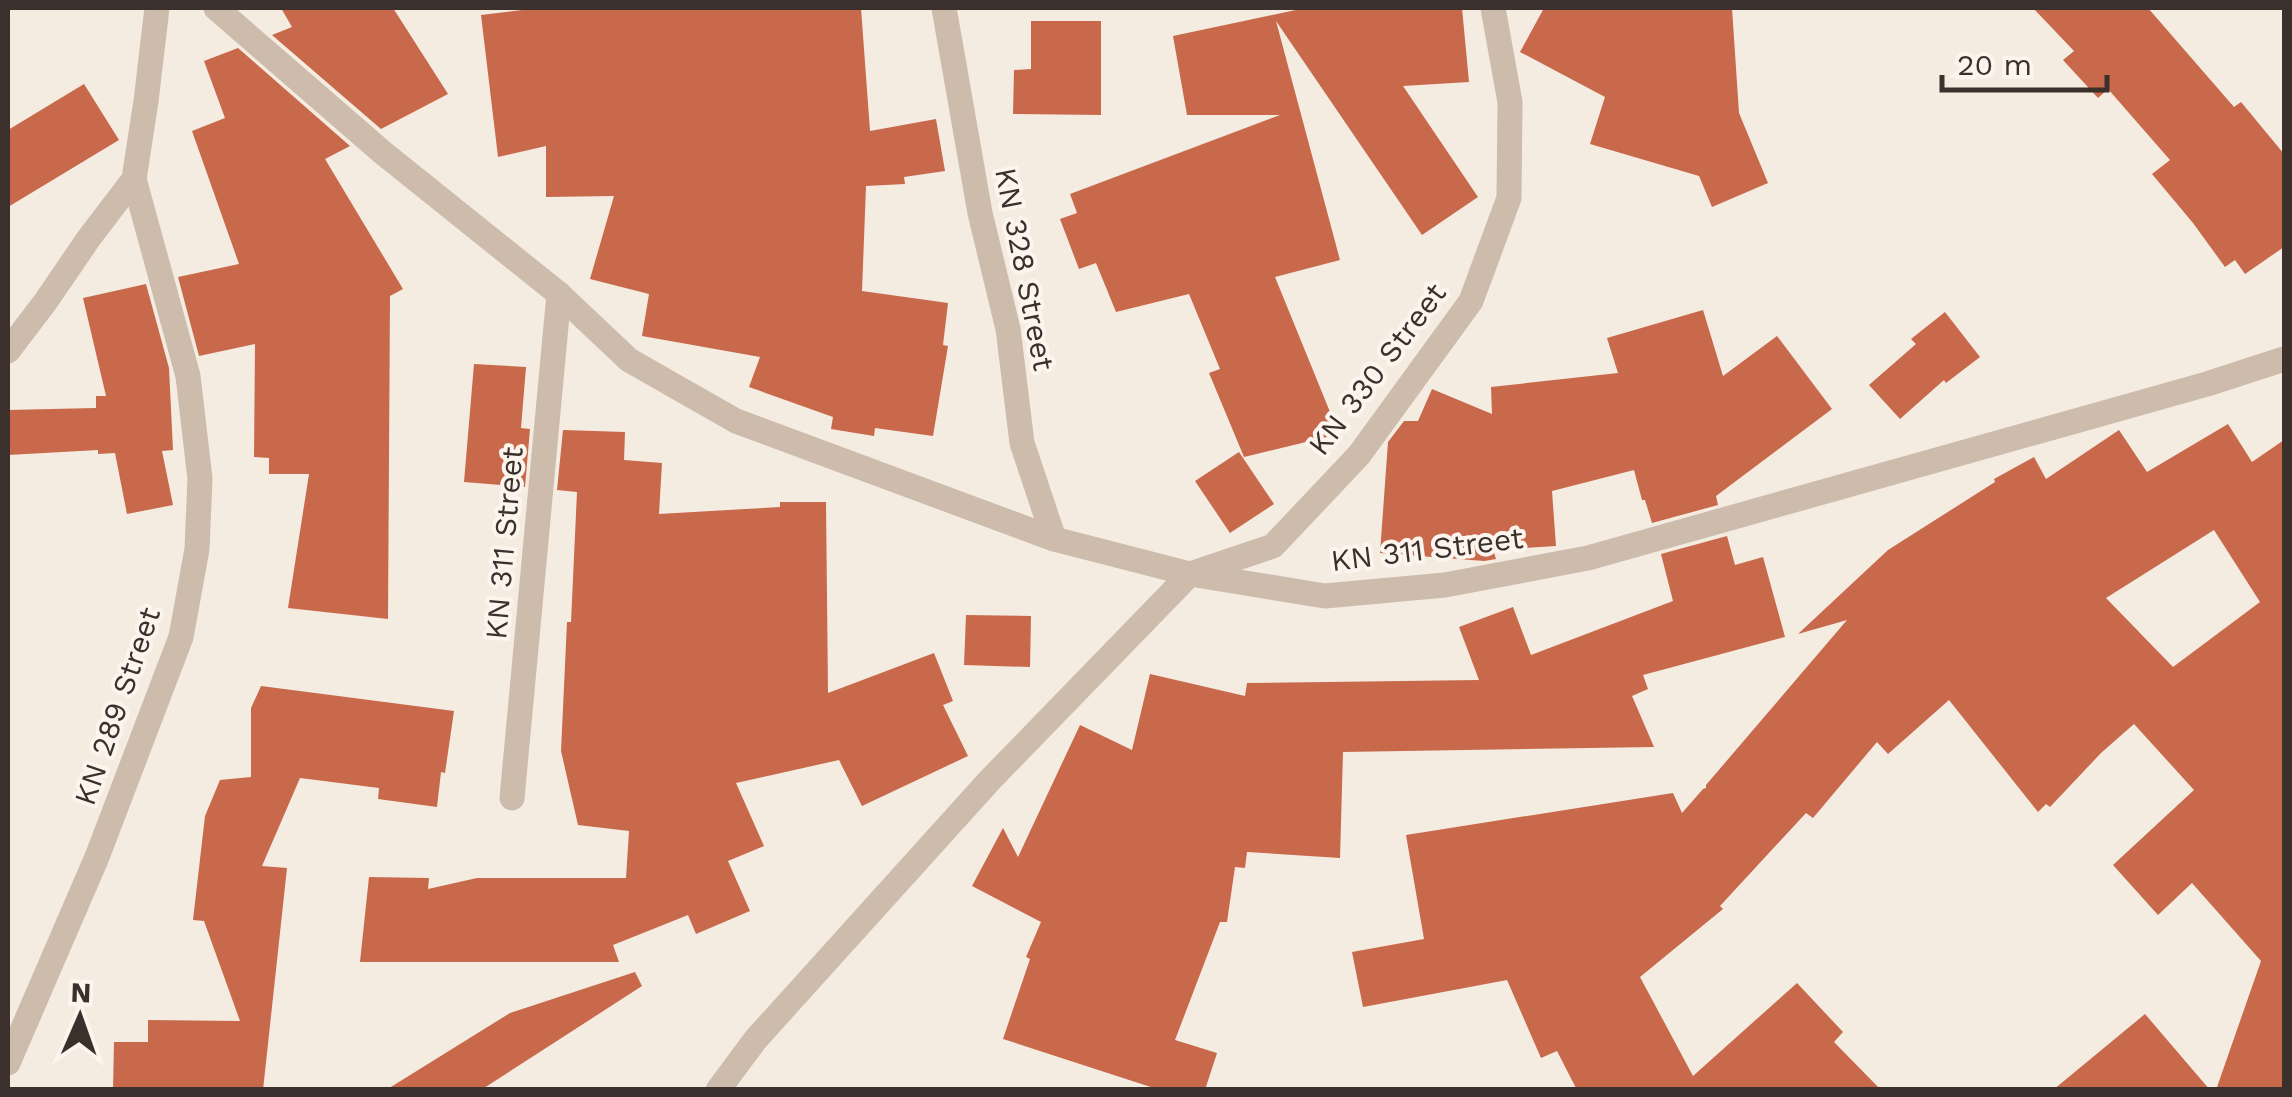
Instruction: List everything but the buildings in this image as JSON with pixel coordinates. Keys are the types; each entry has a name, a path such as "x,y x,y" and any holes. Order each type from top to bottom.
{"street":[{"path":"8,351 134,179 157,8"},
{"name":"KN 311 Street","path":"216,8 382,152 560,294 629,360 736,421 1054,539 1190,574 1325,596 1445,585 1588,558 2284,359"},
{"name":"KN 328 Street","path":"944,8 980,213 1008,329 1022,443 1054,539"},
{"name":"KN 330 Street","path":"1190,574 1273,546 1359,455 1472,302 1509,198 1510,102 1493,8"},
{"name":"KN 289 Street","path":"8,1064 97,857 181,637 197,549 200,479 188,376 134,179"},
{"name":"KN 311 Street","path":"512,798 560,294"},
{"path":"718,1090 756,1040 989,781 1190,574"}]}
